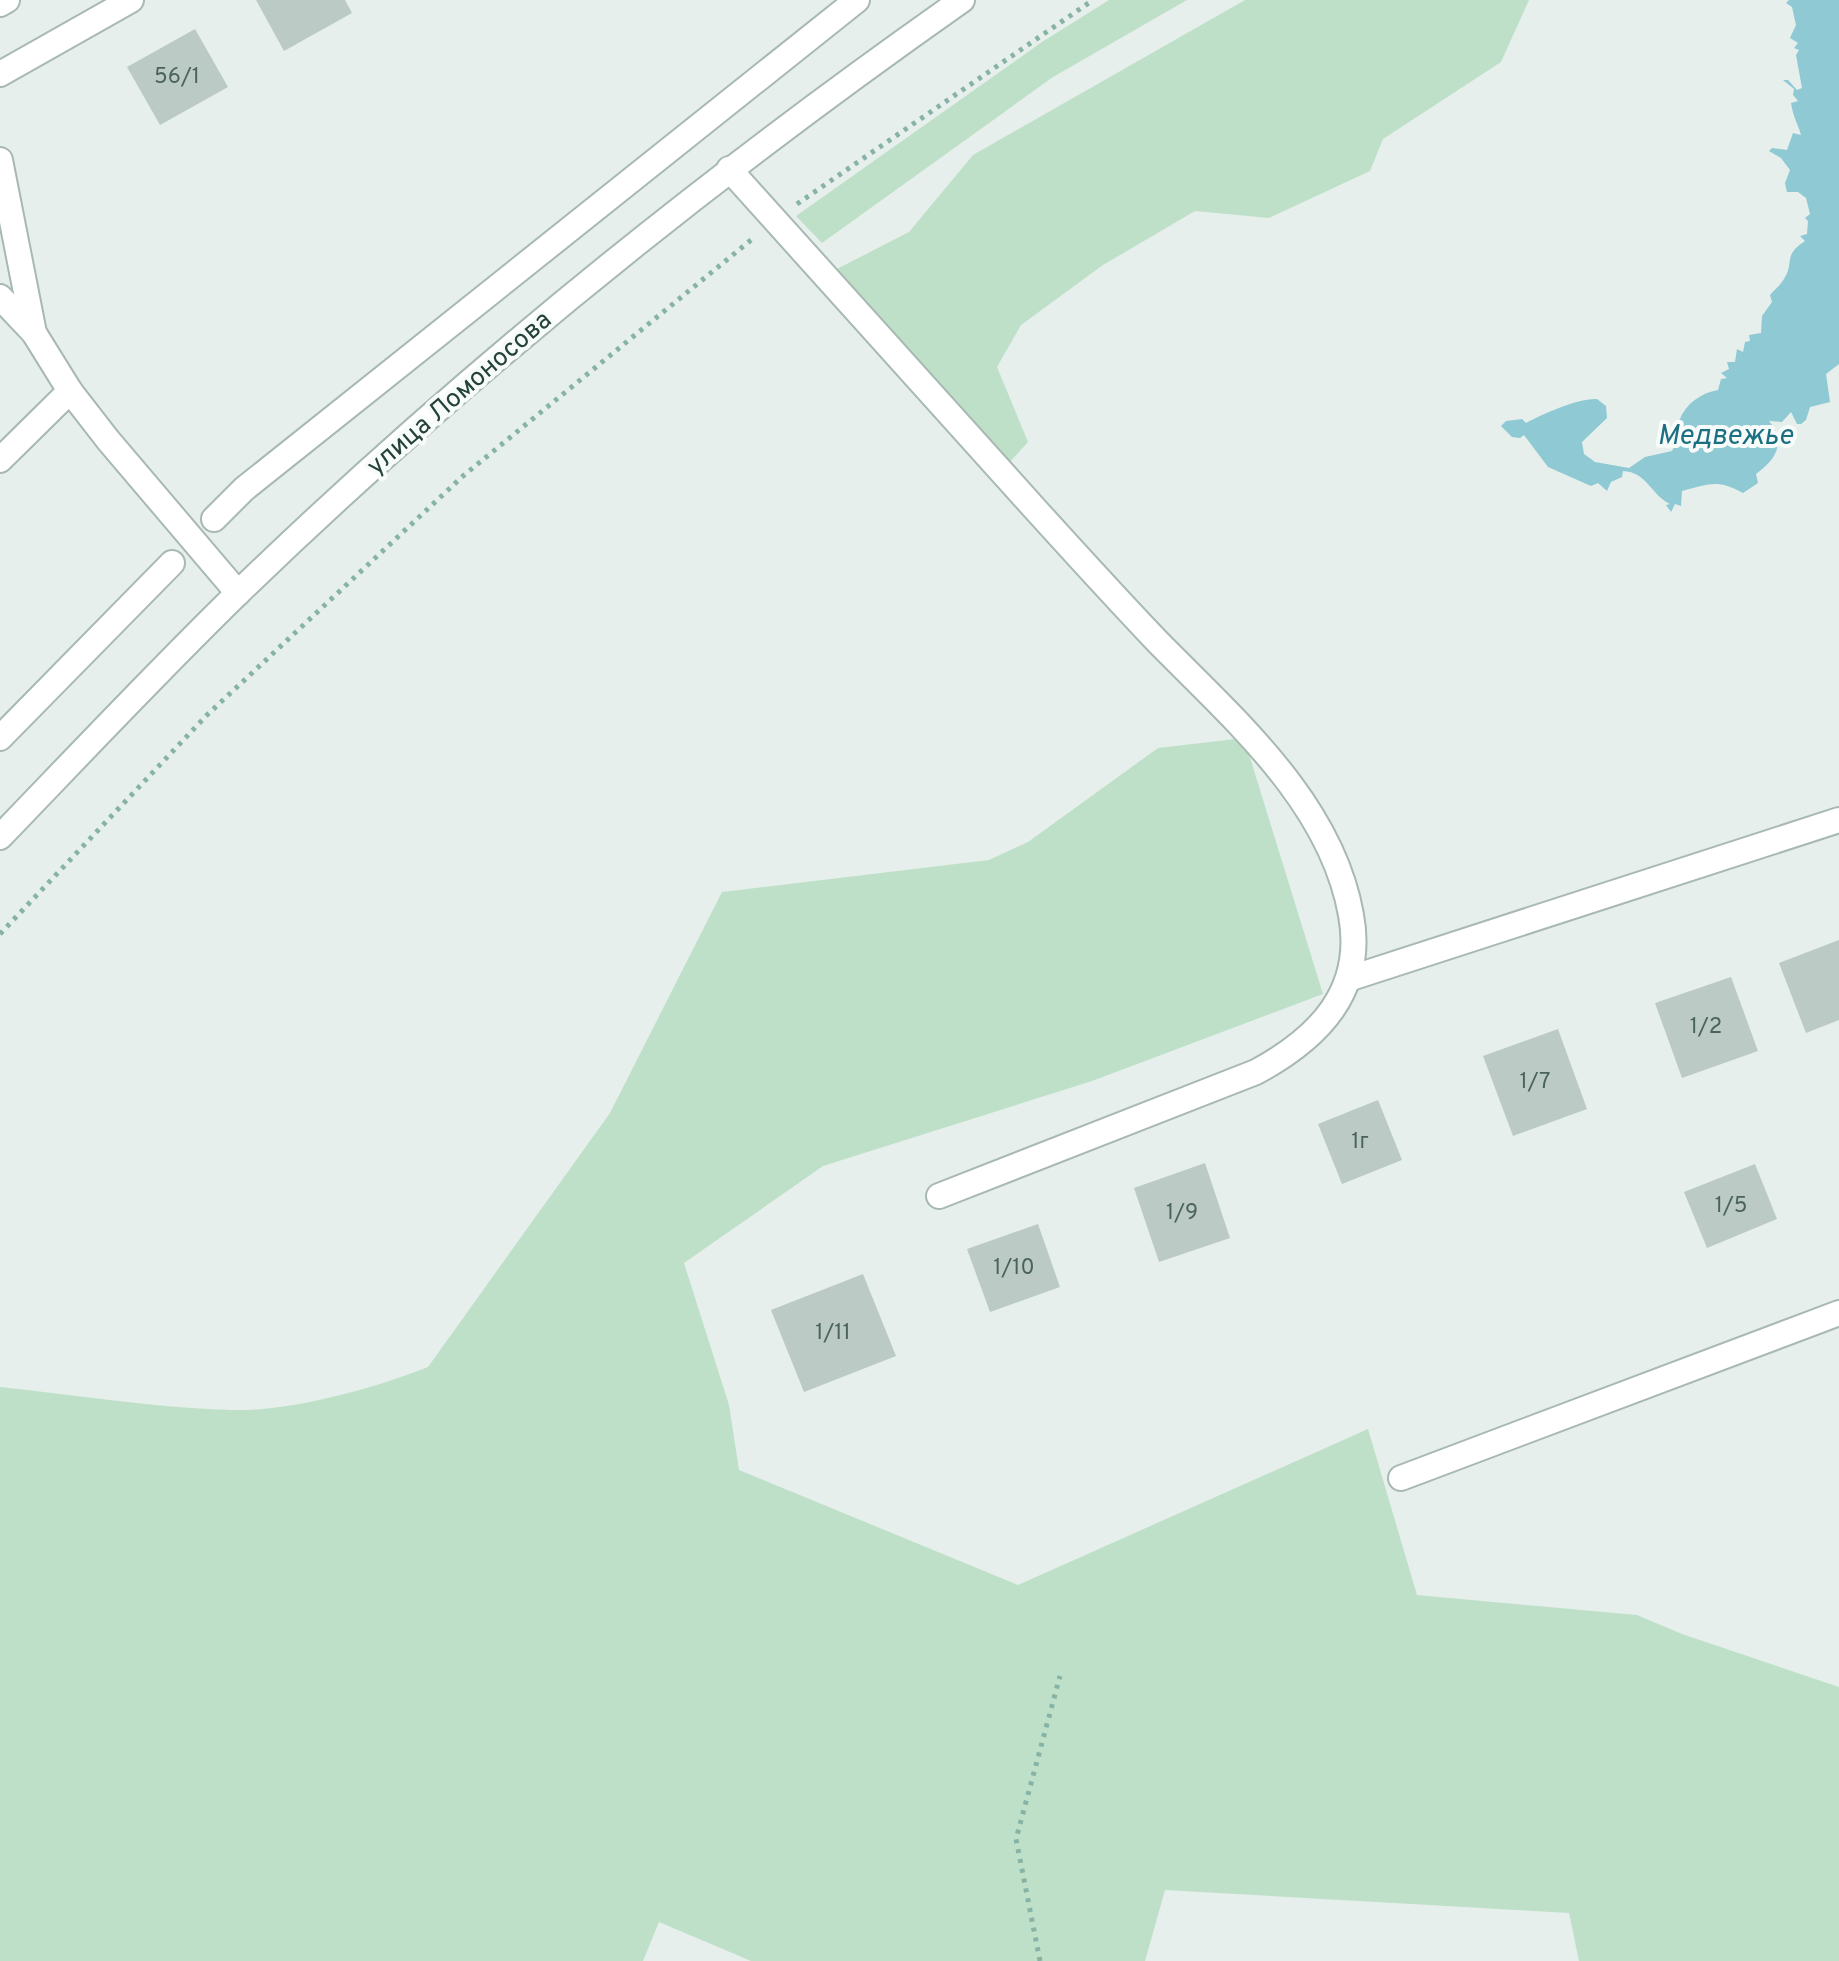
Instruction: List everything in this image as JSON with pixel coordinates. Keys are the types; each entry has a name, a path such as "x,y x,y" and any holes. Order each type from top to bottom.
{"street":[{"path":"0,4 7,0"},
{"path":"0,74 131,0"},
{"path":"214,519 244,489 857,0"},
{"name":"улица Ломоносова","path":"0,837 238,593 477,376 729,169 962,0"},
{"path":"0,160 34,333"},
{"path":"729,169 1036,510 1246,732 1295,791 1344,888 1353,939 1351,978 1335,1007 1315,1031 1285,1057 1256,1072 939,1196"},
{"path":"0,297 34,333 70,391 238,593"},
{"path":"0,460 70,391"},
{"path":"0,738 172,563"},
{"path":"1351,978 1839,820"},
{"path":"1401,1478 1839,1313"}],"path":[{"path":"0,934 207,715 463,476 775,221 908,124 1093,0"},
{"path":"1040,1961 1016,1839 1060,1676"}],"green space":[{"path":"1109,0 1187,0 1053,77 822,243 796,216 1042,42"},
{"path":"1245,0 1529,0 1501,62 1383,139 1370,171 1269,218 1195,211 1103,265 1021,325 997,367 1028,442 1007,465 833,271 909,232 973,155"},
{"path":"1244,738 1323,994 1092,1081 823,1166 684,1263 729,1405 739,1470 1018,1585 1368,1429 1417,1595 1637,1615 1682,1634 1839,1687 1839,1961 1579,1961 1569,1913 1165,1890 1145,1961 751,1961 659,1922 643,1961 0,1961 0,1387 174,1407 255,1410 332,1397 428,1367 610,1113 722,892 989,860 1028,842 1158,748"}],"water":[{"name":"Медвежье","path":"1789,0 1839,0 1839,364 1826,374 1830,402 1810,407 1806,420 1801,424 1797,424 1791,412 1782,422 1769,421 1777,436 1777,450 1756,474 1758,483 1743,493 1713,484 1682,491 1681,506 1675,504 1671,512 1666,505 1670,504 1631,472 1623,471 1622,477 1611,482 1607,491 1598,483 1591,486 1548,467 1524,435 1512,437 1501,426 1506,421 1522,419 1526,423 1571,404 1597,399 1606,406 1607,418 1582,442 1584,454 1595,462 1629,468 1645,457 1672,451 1678,424 1686,409 1700,396 1718,390 1721,379 1727,378 1721,373 1729,369 1727,362 1735,362 1737,349 1743,352 1745,342 1750,341 1749,335 1761,333 1762,316 1772,302 1770,295 1784,279 1791,255 1805,241 1800,236 1807,234 1808,221 1805,218 1810,214 1806,198 1798,192 1787,192 1785,183 1790,170 1781,158 1769,151 1772,148 1787,150 1793,133 1801,135 1791,103 1798,101 1793,95 1794,89 1783,80 1788,80 1797,90 1802,88 1796,55 1799,50 1794,48 1798,43 1790,38 1796,25 1792,7 1786,3"}],"building":[{"path":"256,0 345,0 352,13 284,51"},
{"path":"195,29 228,87 160,125 127,67"},
{"path":"1839,940 1839,1020 1806,1033 1779,963"},
{"path":"1731,977 1758,1051 1682,1078 1655,1003"},
{"path":"1558,1029 1587,1109 1513,1136 1483,1056"},
{"path":"1378,1100 1402,1160 1342,1184 1318,1124"},
{"path":"1205,1163 1230,1238 1159,1262 1134,1188"},
{"path":"1755,1164 1777,1219 1707,1248 1684,1192"},
{"path":"1038,1224 1060,1287 990,1312 967,1249"},
{"path":"863,1274 896,1356 804,1392 771,1310"}]}
